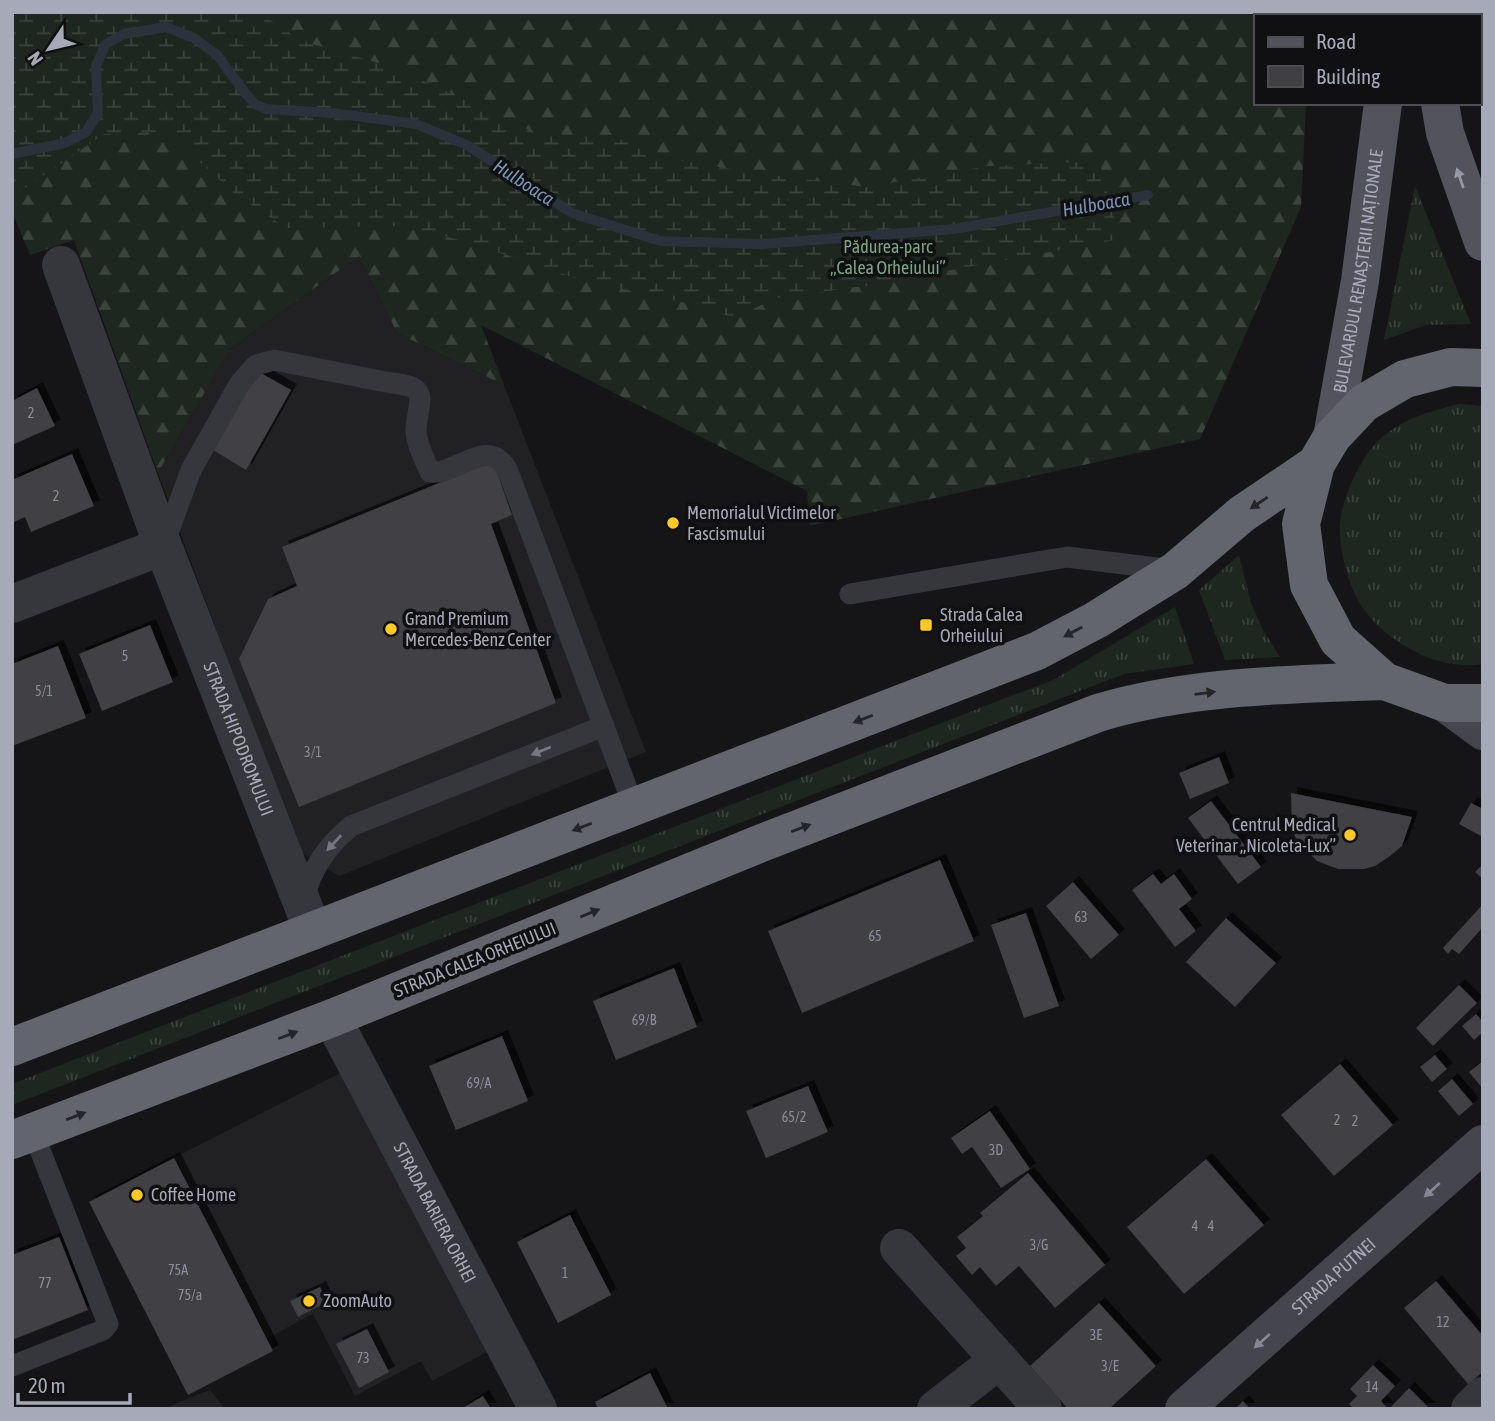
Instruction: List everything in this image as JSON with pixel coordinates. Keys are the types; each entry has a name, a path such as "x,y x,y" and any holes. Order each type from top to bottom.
{"highway":[{"path":"12,1047 308,916 634,807 1037,651 1096,620 1175,571 1242,514 1324,451 1364,403 1405,379 1451,367 1483,368"},
{"path":"1324,451 1301,524 1309,585 1338,640 1384,681 1446,703 1483,703"},
{"name":"STRADA CALEA ORHEIULUI","path":"23,1136 332,1018 759,844 1098,713 1137,701 1270,685 1384,681"}],"main road":[{"name":"BULEVARDUL RENAȘTERII NAȚIONALE","path":"1324,451 1360,281 1383,105"},
{"path":"1440,105 1445,133 1483,242"}],"street":[{"name":"STRADA HIPODROMULUI","path":"61,265 163,546 308,916"},
{"path":"12,604 163,546"},
{"path":"1446,703 1483,731"},
{"name":"STRADA BARIERA ORHEI","path":"332,1018 538,1409"},
{"name":"STRADA PUTNEI","path":"1184,1409 1483,1144"},
{"path":"899,1248 1042,1409"},
{"path":"936,1409 999,1360"},
{"path":"1470,1409 1483,1396"}],"lane":[{"path":"163,546 191,470 240,383 256,365 274,360 410,385 417,391 422,404 415,431 430,472 438,473 478,456 492,455 501,458 508,469 634,807"},
{"path":"850,594 1067,557 1175,571"},
{"path":"308,916 312,872 328,848 351,826 604,726"},
{"path":"12,1366 103,1330 108,1324 23,1136"}],"shaded area":[{"path":"359,256 397,333 504,385 646,752 339,876 298,850 158,473 230,349"},
{"path":"346,1070 491,1350 432,1381 421,1361 355,1396 313,1314 267,1338 174,1158"},
{"path":"210,1390 225,1409 162,1409"}],"green space":[{"name":"Pădurea-parc „Calea Orheiului”","path":"12,12 1311,12 1254,14 1254,105 1306,105 1301,207 1200,439 810,526 807,491 481,325 504,385 397,333 359,256 230,349 158,473 74,240 30,255 12,212"},
{"path":"12,12 258,12 302,41 396,68 535,133 616,138 672,159 749,172 866,187 989,166 1099,161 1120,239 871,285 776,298 735,318 686,303 581,280 464,241 401,226 286,228 235,194 167,132 104,134 12,197"},
{"path":"1415,186 1471,324 1426,325 1384,340"},
{"path":"1459,404 1483,406 1483,664 1475,665 1448,663 1423,656 1380,628 1363,608 1353,589 1345,566 1340,532 1342,512 1349,490 1359,468 1378,441 1406,421"},
{"path":"1239,555 1251,603 1263,630 1280,657 1225,660 1199,590"},
{"path":"1175,607 1194,664 1124,674 12,1105 12,1084 1055,679"}],"building":[{"path":"257,371 291,390 246,470 213,450"},
{"path":"37,388 55,426 12,445 12,401"},
{"path":"72,454 94,506 31,532 25,517 12,523 12,480"},
{"name":"Grand Premium Mercedes-Benz Center","path":"493,461 512,515 491,524 556,703 299,807 239,659 268,599 297,586 282,547"},
{"path":"150,625 173,682 102,711 79,654"},
{"path":"58,646 86,718 12,746 12,664"},
{"path":"1219,757 1229,783 1190,799 1179,773"},
{"name":"Centrul Medical Veterinar „Nicoleta-Lux”","path":"1291,793 1412,817 1402,846 1390,856 1375,866 1364,869 1338,869 1317,861 1297,841 1292,829"},
{"path":"1211,801 1261,867 1238,884 1188,818"},
{"path":"1471,803 1483,809 1481,836 1459,824"},
{"path":"940,860 974,941 802,1013 768,931"},
{"path":"1483,864 1483,879 1475,872"},
{"path":"1153,874 1161,884 1174,874 1192,899 1179,909 1196,931 1175,947 1132,890"},
{"path":"1073,882 1119,935 1091,959 1046,906"},
{"path":"1483,904 1483,927 1459,954 1452,949 1448,954 1443,948"},
{"path":"1026,913 1059,1006 1024,1018 991,925"},
{"path":"1226,918 1276,963 1235,1007 1186,962"},
{"path":"674,968 697,1027 616,1060 593,1001"},
{"path":"1459,985 1477,1003 1433,1046 1416,1028"},
{"path":"1476,1014 1483,1022 1483,1032 1474,1040 1462,1026"},
{"path":"502,1036 528,1101 456,1130 429,1066"},
{"path":"1435,1055 1447,1069 1432,1082 1420,1067"},
{"path":"1483,1061 1483,1089 1469,1072"},
{"path":"1340,1064 1393,1125 1334,1176 1281,1115"},
{"path":"1452,1079 1473,1104 1459,1116 1438,1091"},
{"path":"808,1086 828,1132 766,1158 746,1111"},
{"path":"990,1111 1030,1169 1001,1188 972,1147 962,1154 951,1138"},
{"path":"174,1158 273,1351 188,1395 89,1202"},
{"path":"1206,1159 1264,1225 1184,1294 1127,1227"},
{"path":"1028,1173 1105,1265 1055,1308 1019,1266 996,1286 980,1267 972,1275 956,1256 966,1248 957,1237 983,1216 980,1213"},
{"path":"570,1215 611,1295 558,1323 517,1242"},
{"path":"59,1237 88,1310 12,1340 12,1255"},
{"path":"1436,1281 1483,1336 1483,1372 1468,1384 1404,1308"},
{"path":"320,1287 327,1302 298,1317 290,1301"},
{"path":"1099,1303 1156,1366 1109,1409 1068,1409 1030,1366"},
{"path":"367,1329 389,1372 359,1388 336,1344"},
{"path":"1373,1365 1395,1386 1381,1401 1388,1409 1354,1409 1349,1404 1357,1396 1350,1389"},
{"path":"650,1373 668,1409 598,1409 595,1402"},
{"path":"1409,1388 1430,1409 1389,1409"},
{"path":"483,1396 491,1409 461,1409"},
{"path":"1243,1401 1250,1409 1235,1409"}],"waterway":[{"name":"Hulboaca","path":"12,154 65,143 86,132 98,113 96,66 106,44 124,34 166,27 194,38 217,55 255,104 266,109 332,113 416,124 467,145 572,213 660,241 761,244 954,229 1148,195"}],"place":[{"name":"Memorialul Victimelor Fascismului","path":"673,523"},
{"name":"Strada Calea Orheiului","path":"926,625"},
{"name":"Grand Premium Mercedes-Benz Center","path":"391,629"},
{"name":"Centrul Medical Veterinar „Nicoleta-Lux”","path":"1350,835"},
{"name":"Coffee Home","path":"137,1195"},
{"name":"ZoomAuto","path":"309,1301"}]}
